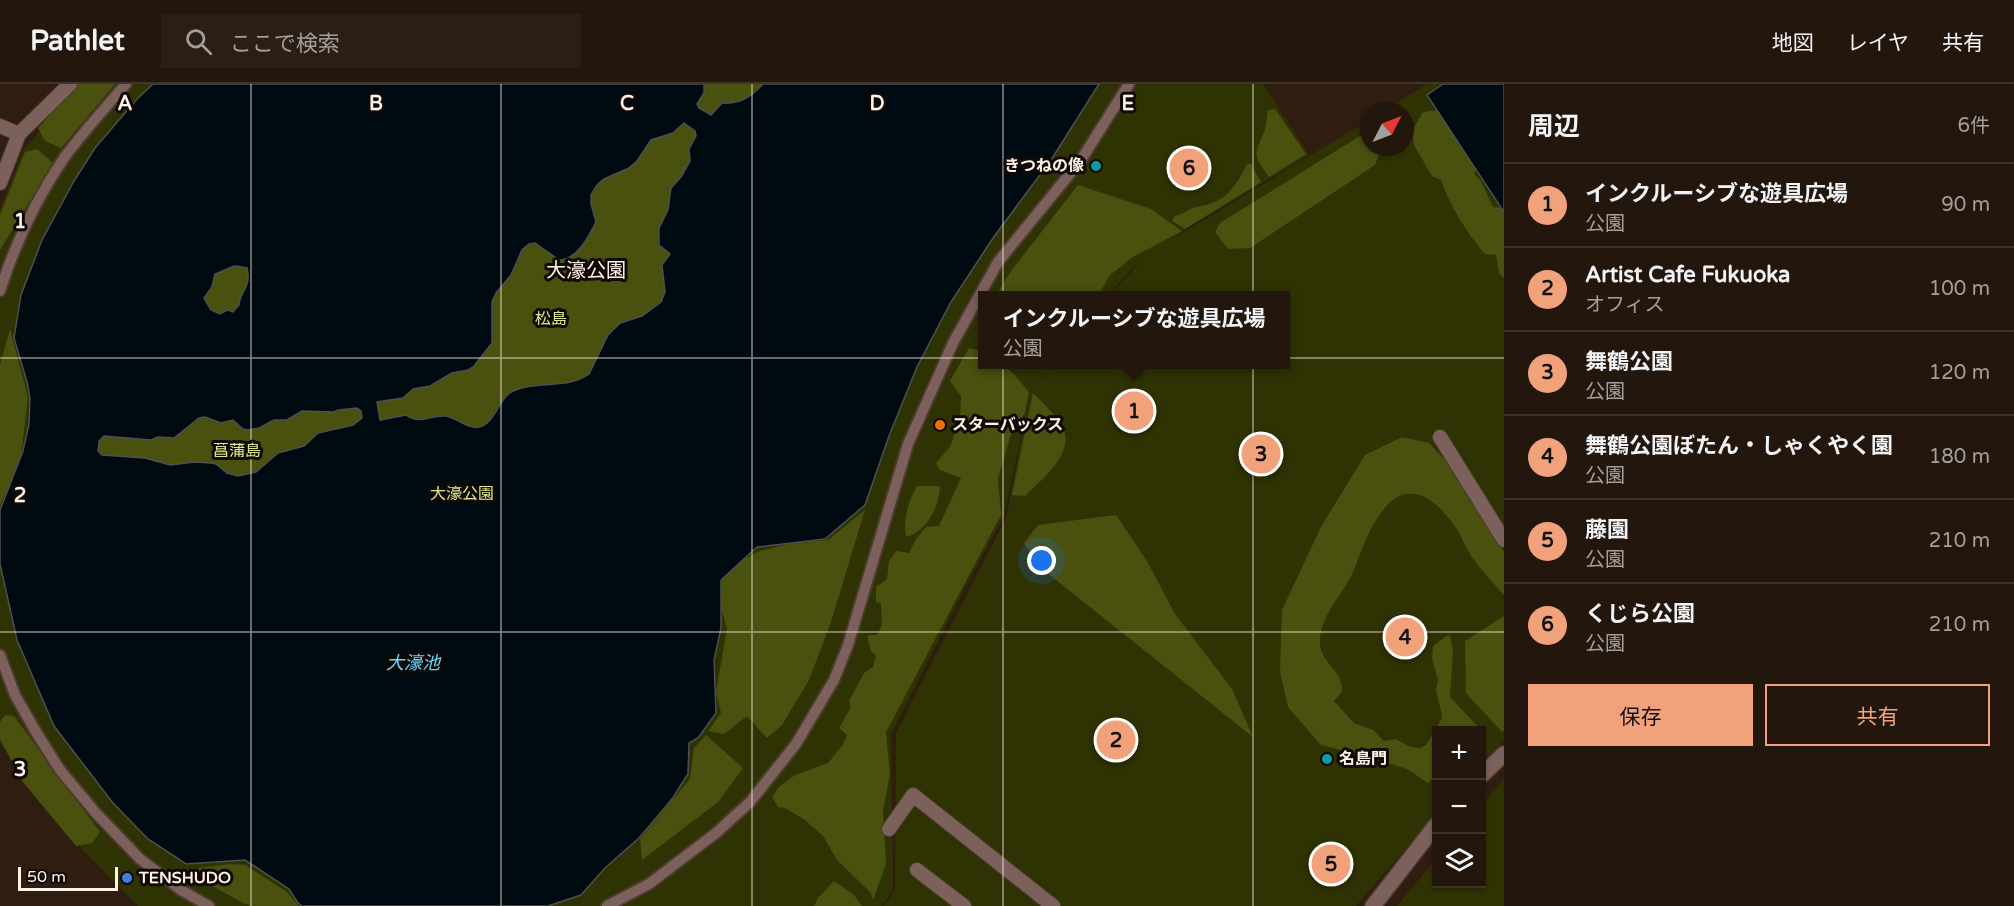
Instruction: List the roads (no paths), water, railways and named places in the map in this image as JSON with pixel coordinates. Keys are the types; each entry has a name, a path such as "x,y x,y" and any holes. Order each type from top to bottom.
{"street":[{"path":"0,183 19,134 70,84"},
{"path":"0,291 26,223 48,184 87,128 126,84"},
{"path":"982,291 998,262 1081,160 1130,84"},
{"path":"0,126 19,134"},
{"path":"607,906 649,884 716,833 750,802 796,744 834,680 908,444 953,343 978,298"},
{"path":"1440,437 1504,540"},
{"path":"0,655 15,695 60,770 95,812 141,859 181,890 209,906"},
{"path":"1486,771 1504,754"},
{"path":"889,829 913,795 1034,900 1053,906"},
{"path":"1374,906 1432,831"},
{"path":"917,870 964,906"}],"water":[{"name":"大濠池","path":"153,84 704,84 704,93 697,104 699,108 711,115 722,103 745,99 763,84 1099,84 1051,160 993,238 951,302 917,367 889,436 865,505 825,539 757,547 721,580 721,628 714,660 716,713 698,738 689,743 688,774 672,799 639,838 605,868 581,895 548,906 302,906 289,889 245,860 186,864 148,839 113,803 54,726 17,640 0,564 0,510 23,451 29,424 30,398 14,338 21,295 42,240 95,148","holes":["684,123 695,131 696,136 689,149 690,161 681,177 671,188 668,210 659,228 659,245 670,254 662,265 665,292 661,302 642,316 620,323 608,335 589,374 571,382 532,386 513,391 508,394 489,421 479,427 469,426 445,416 416,419 406,415 380,420 377,402 403,398 413,389 430,386 452,373 468,370 474,366 492,343 492,302 496,293 511,275 522,250 529,244 535,243 559,260 577,252 596,222 591,195 597,185 604,179 629,168 637,161 651,140 673,133","233,267 247,268 247,285 239,305 233,312 227,310 220,314 211,310 204,298 212,287 215,274","357,408 361,411 362,418 353,425 318,433 304,446 278,453 256,472 238,476 227,473 216,464 211,463 170,465 145,458 102,455 98,451 99,441 104,436 151,440 158,437 174,438 199,418 205,417 221,423 233,420 243,429 248,430 259,428 274,420 287,420 302,411 334,412"]},
{"path":"1443,84 1504,84 1504,212 1427,95"}],"place":[{"name":"きつねの像","path":"1096,166"},
{"name":"くじら公園","path":"1189,168"},
{"name":"インクルーシブな遊具広場","path":"1134,411"},
{"name":"スターバックス","path":"940,425"},
{"name":"舞鶴公園","path":"1261,454"},
{"name":"舞鶴公園ぼたん・しゃくやく園","path":"1405,637"},
{"name":"Artist Cafe Fukuoka","path":"1116,740"},
{"name":"名島門","path":"1327,759"},
{"name":"藤園","path":"1331,864"},
{"name":"TENSHUDO","path":"127,878"}],"district":[{"name":"大濠公園","path":"586,271"}],"park label":[{"name":"松島","path":"551,319"},
{"name":"菖蒲島","path":"237,451"}]}
